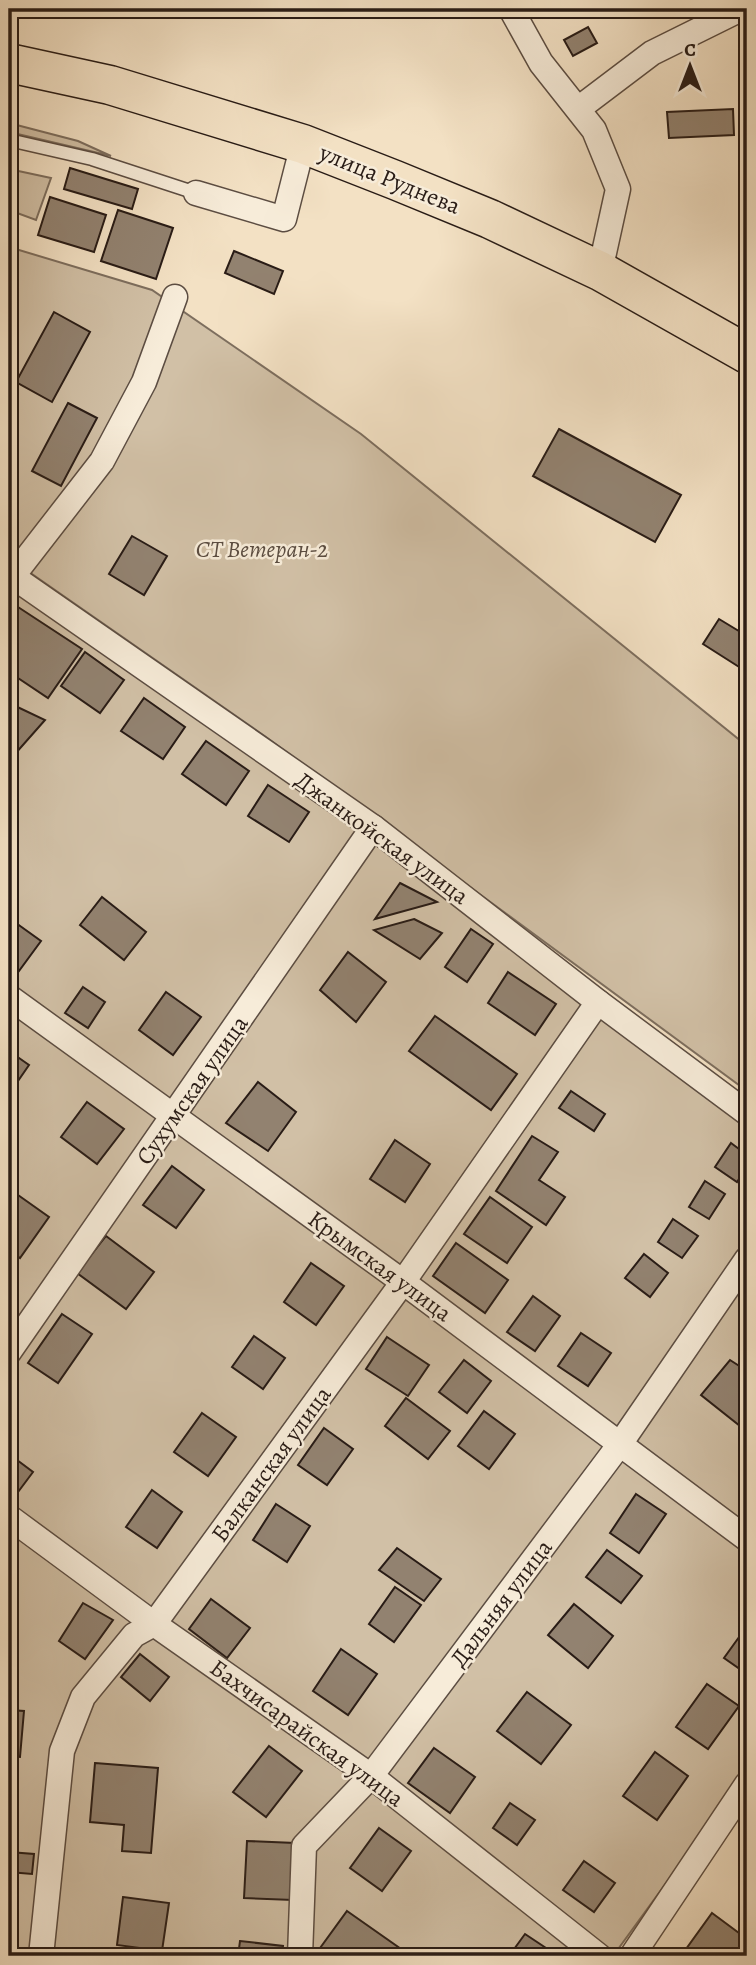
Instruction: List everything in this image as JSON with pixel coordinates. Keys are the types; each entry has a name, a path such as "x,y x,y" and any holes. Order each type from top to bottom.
{"main road":[{"name":"улица Руднева","path":"9,63 110,85 303,144 490,219 600,271 747,354"}],"street":[{"path":"510,9 541,63 594,130 618,189 600,271"},
{"path":"578,109 652,53 741,9"},
{"path":"196,193 284,219 303,144"},
{"path":"10,577 102,461 144,382 175,297"},
{"name":"Джанкойская улица","path":"10,577 373,827 598,1002 747,1113"},
{"name":"Сухумская улица","path":"9,1352 373,827"},
{"name":"Крымская улица","path":"9,997 403,1282 747,1539"},
{"name":"Балканская улица","path":"41,1956 62,1751 83,1697 134,1635 154,1624 403,1282 598,1002"},
{"name":"Дальняя улица","path":"300,1956 304,1846 371,1776 620,1444 747,1259"},
{"name":"Бахчисарайская улица","path":"9,1517 154,1624 371,1776 599,1956"},
{"path":"632,1956 747,1784"}],"lane":[{"path":"9,140 92,159 196,193"}],"green space":[{"path":"9,123 78,141 111,156 9,132"},
{"path":"9,169 51,178 36,220 9,210"},
{"name":"СТ Ветеран-2","path":"9,247 152,290 361,434 747,746 747,1091 266,737 9,558"},
{"path":"9,580 747,1113 747,1772 613,1956 9,1956"}],"building":[{"path":"588,27 597,43 573,56 564,40"},
{"path":"733,109 734,135 669,138 667,112"},
{"path":"70,168 138,189 132,209 64,189"},
{"path":"50,197 106,215 94,252 38,235"},
{"path":"118,210 173,228 156,279 101,261"},
{"path":"234,251 283,271 274,294 225,273"},
{"path":"54,312 90,332 52,402 16,382"},
{"path":"68,403 97,418 61,486 32,471"},
{"path":"559,429 681,495 655,542 533,476"},
{"path":"132,536 167,556 144,595 109,574"},
{"path":"18,607 82,649 48,698 9,672 9,620"},
{"path":"719,619 747,636 747,672 703,644"},
{"path":"85,652 124,680 100,713 61,686"},
{"path":"144,698 185,727 163,759 121,731"},
{"path":"9,703 45,720 15,754 9,751"},
{"path":"206,741 249,771 226,805 182,774"},
{"path":"268,785 309,812 289,842 248,816"},
{"path":"400,883 437,902 375,919"},
{"path":"102,897 146,932 124,960 80,925"},
{"path":"9,918 41,941 16,975 9,969"},
{"path":"414,919 442,933 420,959 374,930"},
{"path":"471,929 493,944 467,982 445,967"},
{"path":"348,952 386,982 356,1022 320,990"},
{"path":"508,972 556,1004 535,1035 488,1003"},
{"path":"83,987 105,1002 88,1028 65,1013"},
{"path":"166,992 201,1017 173,1055 139,1030"},
{"path":"435,1016 517,1074 491,1110 409,1051"},
{"path":"9,1051 29,1065 9,1094"},
{"path":"258,1082 296,1112 268,1151 226,1123"},
{"path":"571,1091 605,1114 594,1131 559,1108"},
{"path":"87,1102 124,1129 97,1164 61,1137"},
{"path":"532,1136 558,1152 539,1180 565,1197 546,1225 496,1191"},
{"path":"395,1140 430,1164 405,1202 370,1179"},
{"path":"731,1143 747,1155 747,1167 737,1182 715,1167"},
{"path":"172,1166 204,1190 176,1228 143,1205"},
{"path":"705,1181 725,1194 709,1219 689,1207"},
{"path":"18,1195 49,1217 20,1258 9,1250 9,1208"},
{"path":"490,1197 532,1227 507,1263 464,1234"},
{"path":"673,1219 698,1236 682,1258 658,1242"},
{"path":"106,1236 154,1272 126,1309 77,1273"},
{"path":"456,1243 508,1280 485,1313 433,1276"},
{"path":"644,1254 668,1273 650,1297 625,1278"},
{"path":"311,1263 344,1286 316,1325 284,1302"},
{"path":"533,1296 560,1316 535,1351 507,1332"},
{"path":"62,1314 92,1334 58,1383 28,1363"},
{"path":"581,1333 611,1353 588,1386 558,1366"},
{"path":"254,1336 285,1358 263,1389 232,1367"},
{"path":"387,1337 429,1365 408,1396 366,1369"},
{"path":"464,1360 491,1381 467,1413 439,1392"},
{"path":"730,1360 747,1371 747,1415 740,1426 701,1395"},
{"path":"406,1398 450,1431 428,1459 385,1426"},
{"path":"484,1411 515,1434 489,1469 458,1446"},
{"path":"202,1413 236,1437 208,1476 174,1452"},
{"path":"324,1428 353,1449 327,1485 298,1465"},
{"path":"9,1454 33,1472 9,1504"},
{"path":"152,1490 182,1512 157,1548 126,1527"},
{"path":"636,1494 666,1514 639,1553 610,1533"},
{"path":"276,1504 310,1526 287,1562 253,1540"},
{"path":"397,1548 441,1579 424,1601 379,1570"},
{"path":"607,1550 642,1576 621,1603 586,1577"},
{"path":"395,1587 421,1605 394,1642 369,1624"},
{"path":"211,1599 250,1628 227,1658 189,1629"},
{"path":"83,1603 113,1620 85,1659 59,1641"},
{"path":"574,1604 613,1636 588,1668 548,1635"},
{"path":"747,1626 747,1674 724,1658"},
{"path":"341,1649 377,1674 348,1715 313,1691"},
{"path":"140,1654 169,1677 150,1701 121,1677"},
{"path":"707,1684 739,1706 708,1749 676,1727"},
{"path":"527,1692 571,1725 541,1764 497,1731"},
{"path":"9,1710 24,1711 20,1757 9,1756"},
{"path":"269,1746 302,1771 266,1817 233,1792"},
{"path":"434,1748 475,1777 450,1813 408,1783"},
{"path":"655,1752 688,1776 657,1820 623,1796"},
{"path":"95,1763 158,1768 151,1853 122,1851 124,1825 90,1822"},
{"path":"9,1795 18,1795 18,1848 9,1848"},
{"path":"510,1803 535,1820 517,1845 493,1828"},
{"path":"379,1828 411,1851 382,1891 350,1868"},
{"path":"247,1841 295,1843 293,1900 244,1898"},
{"path":"9,1852 34,1854 32,1874 9,1872"},
{"path":"584,1861 615,1883 594,1912 563,1890"},
{"path":"123,1897 169,1903 162,1951 117,1945"},
{"path":"347,1911 411,1956 315,1955"},
{"path":"712,1913 747,1939 747,1956 681,1956"},
{"path":"525,1934 558,1956 509,1956"},
{"path":"240,1941 283,1946 282,1956 238,1956"}]}
